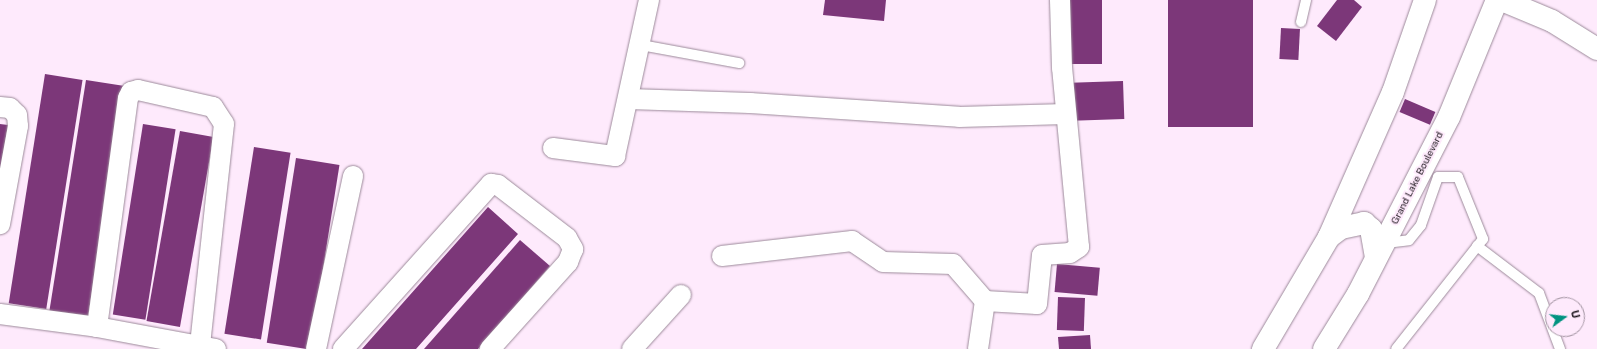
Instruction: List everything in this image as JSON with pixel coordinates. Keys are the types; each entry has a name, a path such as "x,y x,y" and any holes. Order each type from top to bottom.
{"street":[{"path":"553,148 615,156 641,45 649,0"},
{"path":"722,256 852,241 883,262 953,264 985,301 1037,304 1042,255 1070,253 1080,247 1066,114 1060,0"},
{"path":"1263,349 1329,237 1393,92 1425,0"},
{"name":"Grand Lake Boulevard","path":"1324,349 1380,250 1449,117 1497,0"},
{"path":"1502,0 1552,21 1597,49"},
{"path":"0,314 97,327 208,348 224,124 213,107 138,90 130,92 97,327"},
{"path":"629,99 750,103 959,117 1066,114"},
{"path":"0,107 10,108 17,115 18,126 0,224"},
{"path":"316,349 353,176"},
{"path":"343,349 491,184 498,185 567,238 573,249 568,262 490,349"},
{"path":"1329,237 1341,228 1364,223 1371,230 1380,250"},
{"path":"639,347 681,296"},
{"path":"978,349 985,301"}],"lane":[{"path":"1301,22 1306,0"},
{"path":"641,45 739,63"},
{"path":"1380,250 1409,240 1421,225 1438,177 1458,178 1483,239 1396,349"},
{"path":"1477,246 1539,293 1560,349"}],"building":[{"path":"825,0 886,0 884,21 823,15"},
{"path":"1066,0 1102,0 1102,64 1066,64"},
{"path":"1168,0 1253,0 1253,127 1168,127"},
{"path":"1337,0 1354,0 1362,7 1336,41 1317,26"},
{"path":"1281,28 1300,29 1298,60 1279,59"},
{"path":"45,74 83,80 46,309 9,303"},
{"path":"86,80 125,86 88,317 49,311"},
{"path":"1123,81 1124,119 1072,121 1071,83"},
{"path":"1405,99 1435,112 1430,125 1400,112"},
{"path":"0,124 8,125 0,174"},
{"path":"143,124 176,129 145,320 113,315"},
{"path":"180,131 213,137 180,327 146,321"},
{"path":"254,147 291,153 261,339 224,334"},
{"path":"296,158 339,165 310,349 267,343"},
{"path":"488,207 518,234 416,349 362,349"},
{"path":"520,240 550,266 478,349 424,349"},
{"path":"1057,264 1100,268 1097,296 1055,292"},
{"path":"1058,297 1085,298 1084,331 1057,330"},
{"path":"1090,335 1091,349 1059,349 1058,337"}]}
